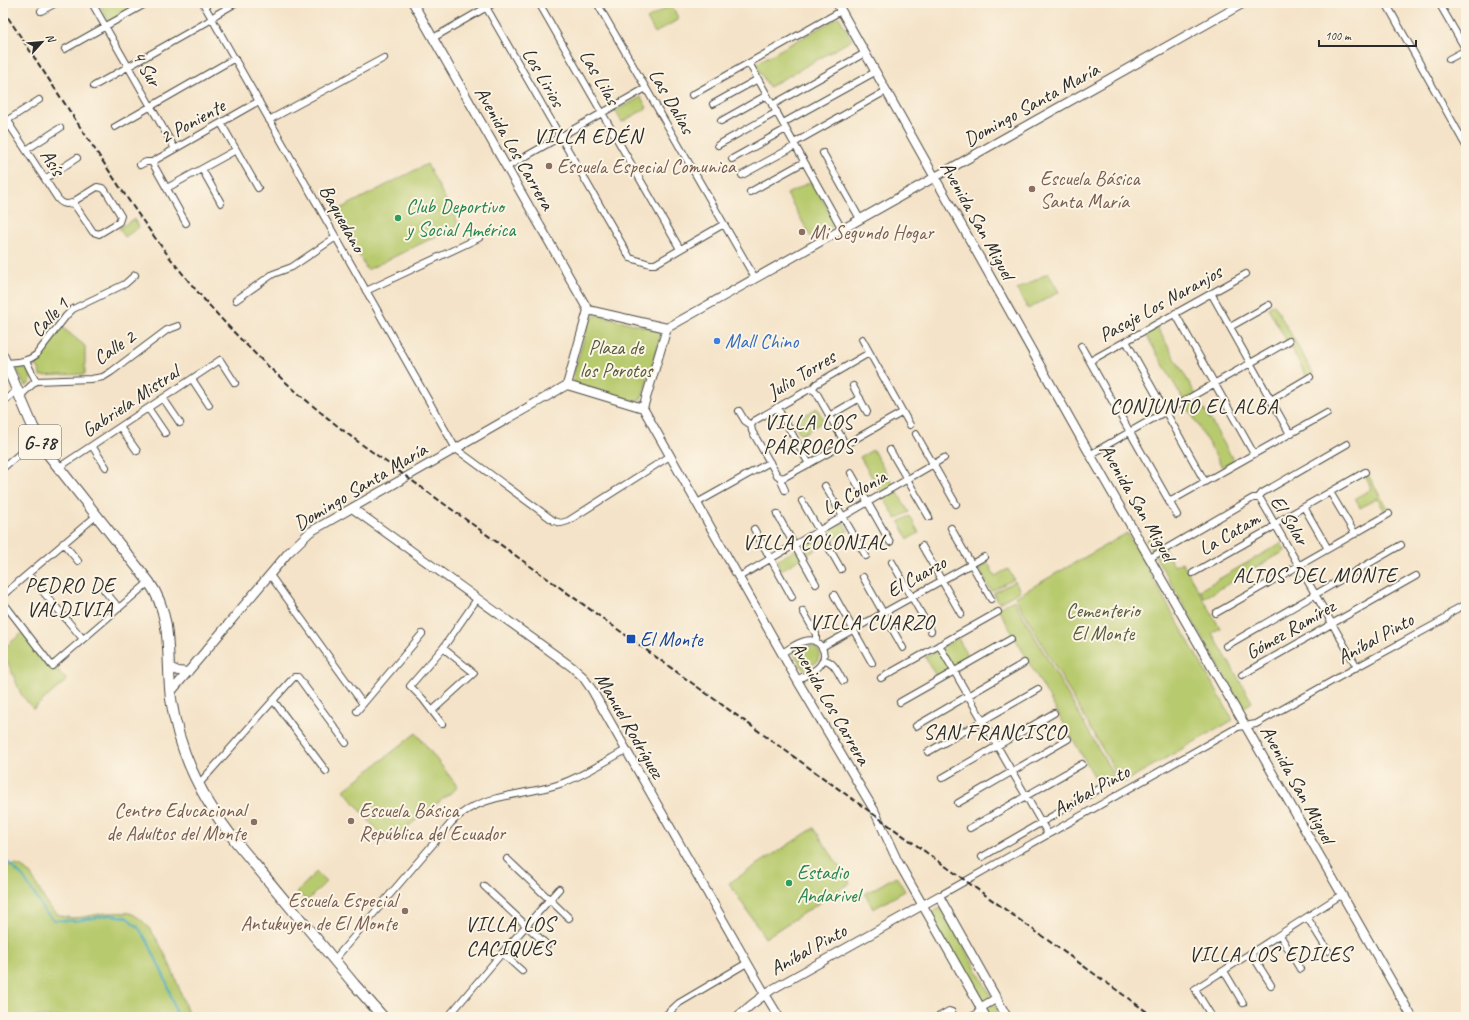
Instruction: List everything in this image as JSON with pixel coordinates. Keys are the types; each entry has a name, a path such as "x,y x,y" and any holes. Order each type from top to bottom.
{"main road":[{"name":"G-78","path":"4,360 38,438 58,468 149,582 160,601 165,618 171,692 175,720 188,762 198,785 228,832 383,1017"}],"street":[{"path":"41,11 56,3"},
{"name":"4 Sur","path":"92,3 175,149"},
{"path":"65,49 147,3"},
{"name":"Baquedano","path":"203,3 456,448"},
{"path":"94,86 207,22 236,3"},
{"name":"Avenida Los Carrera","path":"413,3 588,310"},
{"name":"Las Lilas","path":"539,3 680,249"},
{"name":"Las Dalias","path":"597,3 755,278"},
{"name":"Avenida San Miguel","path":"837,3 1090,454 1412,1017"},
{"name":"Domingo Santa María","path":"667,328 1244,3"},
{"path":"1386,3 1466,146"},
{"path":"1438,3 1466,50 1449,59"},
{"path":"1464,3 1466,7"},
{"path":"433,38 489,5"},
{"name":"Los Lirios","path":"489,5 560,137 630,258 654,264 724,224"},
{"path":"692,95 841,11"},
{"path":"772,105 864,53"},
{"path":"115,127 235,58"},
{"path":"270,120 384,58"},
{"path":"749,62 842,229"},
{"path":"732,159 875,72"},
{"path":"713,104 758,79"},
{"path":"507,167 646,88"},
{"path":"742,175 886,90"},
{"path":"721,121 767,95"},
{"path":"3,130 7,123 39,100"},
{"name":"2 Poniente","path":"140,165 146,162 152,162 259,101"},
{"path":"718,145 777,112"},
{"name":"Asís","path":"7,123 60,202 69,205 74,202"},
{"path":"221,123 258,188"},
{"path":"26,150 60,128"},
{"path":"167,188 236,150"},
{"path":"822,153 860,219"},
{"path":"45,179 77,158"},
{"path":"152,162 186,224"},
{"path":"750,192 804,162"},
{"path":"202,169 221,203"},
{"path":"94,188 102,188 105,190 120,213 120,220 101,233 95,233 76,209 74,202 94,188"},
{"path":"236,300 273,274 292,268 336,237"},
{"path":"366,291 479,238"},
{"name":"Pasaje Los Naranjos","path":"1090,361 1246,274"},
{"name":"Calle 1","path":"4,360 26,361 36,355 73,309 121,286 135,275"},
{"path":"1211,293 1290,434"},
{"path":"1230,326 1269,305"},
{"path":"588,310 667,328 643,408 566,385 588,310"},
{"path":"1175,313 1254,454"},
{"name":"Calle 2","path":"36,381 91,379 103,377 167,330 178,326"},
{"path":"862,340 910,425"},
{"path":"1126,341 1205,482"},
{"path":"1090,454 1289,341"},
{"path":"1081,346 1177,515"},
{"name":"Julio Torres","path":"751,425 754,421 812,389 816,384 869,352"},
{"name":"Gabriela Mistral","path":"58,468 220,360 235,383"},
{"path":"3,402 36,381 26,361"},
{"path":"1271,400 1310,378"},
{"path":"192,379 209,405"},
{"name":"Domingo Santa María","path":"171,692 302,538 318,527 566,385"},
{"path":"853,386 868,412"},
{"path":"812,389 816,392 842,438 843,443"},
{"path":"163,398 180,423"},
{"path":"829,416 860,398"},
{"path":"777,407 809,464"},
{"path":"148,408 165,433"},
{"name":"Avenida Los Carrera","path":"643,408 797,680 874,810 897,860 983,1012"},
{"path":"739,411 745,422 751,425 752,431 778,476 781,478 785,490"},
{"path":"781,478 784,478 841,446 843,443 850,442 903,412"},
{"path":"1170,502 1327,413"},
{"path":"120,427 136,451"},
{"path":"916,434 956,504"},
{"path":"3,468 38,438"},
{"path":"1258,498 1262,493 1347,444"},
{"path":"92,446 106,467"},
{"path":"456,448 554,521 561,523 568,521 670,456"},
{"path":"890,450 929,517"},
{"name":"La Colonia","path":"739,577 944,458"},
{"path":"697,503 770,462"},
{"name":"La Catam","path":"1193,574 1270,530 1275,525 1304,507 1365,472"},
{"path":"850,473 890,542"},
{"path":"826,486 866,556"},
{"path":"1330,492 1354,534"},
{"name":"El Solar","path":"1150,558 1253,498 1258,498 1261,500 1357,667"},
{"path":"802,500 841,569"},
{"path":"1304,507 1328,549"},
{"name":"Manuel Rodríguez","path":"352,508 478,598 572,667 583,677 588,683 779,1017"},
{"path":"777,514 816,584"},
{"path":"1216,613 1389,514"},
{"path":"3,594 96,516"},
{"path":"951,528 991,599"},
{"path":"754,529 792,597"},
{"path":"63,544 78,561"},
{"path":"1226,646 1401,545"},
{"path":"922,546 961,614"},
{"name":"El Cuarzo","path":"822,647 984,557"},
{"path":"892,562 931,632"},
{"path":"28,574 83,639"},
{"path":"270,575 363,704"},
{"name":"Gómez Ramírez","path":"1242,675 1416,576"},
{"path":"863,577 902,648"},
{"path":"3,602 52,666 149,582"},
{"path":"104,590 119,608"},
{"path":"834,595 872,663"},
{"path":"442,724 423,699 410,686 443,648 478,598"},
{"name":"Aníbal Pinto","path":"737,1017 765,994 922,905 1238,727 1256,724 1445,619 1451,612 1466,604"},
{"path":"803,611 816,634 816,642"},
{"path":"881,678 998,612"},
{"path":"357,711 422,634"},
{"path":"900,702 1011,639"},
{"path":"782,653 804,641 816,642 822,647 824,660 818,668 797,680"},
{"path":"939,645 1048,834"},
{"path":"432,711 474,673 443,648"},
{"path":"824,660 827,660 832,664 843,681"},
{"path":"916,726 1024,663"},
{"path":"169,667 178,672 188,672"},
{"path":"198,785 294,677 298,677 346,744"},
{"path":"928,752 1038,689"},
{"path":"273,700 326,771"},
{"path":"942,778 1054,713"},
{"path":"958,803 1068,739"},
{"path":"334,960 451,822 461,813 472,806 484,802 561,784 626,750"},
{"path":"970,828 1082,764"},
{"name":"Aníbal Pinto","path":"982,857 1099,789"},
{"path":"507,859 569,918"},
{"path":"484,886 546,945"},
{"path":"448,1017 559,889"},
{"path":"1212,1017 1196,989 1341,895"},
{"path":"939,896 1007,1017"},
{"path":"1307,917 1328,951"},
{"path":"1280,934 1300,969"},
{"path":"502,953 522,971"},
{"path":"1252,953 1271,985"},
{"path":"664,1017 679,1003 747,963"},
{"path":"1224,971 1243,1003"},
{"path":"971,1017 983,1012 997,998"},
{"path":"938,1017 949,1011 952,1012 954,1017"}],"green space":[{"path":"99,3 141,3 109,22"},
{"path":"671,5 679,19 655,33 647,19"},
{"path":"839,17 852,40 769,87 755,64"},
{"path":"641,97 647,108 622,122 615,111"},
{"name":"Club Deportivo y Social América","path":"427,164 459,225 367,270 336,211"},
{"path":"812,181 836,224 811,237 787,194"},
{"path":"134,219 139,227 125,237 119,228"},
{"path":"1048,273 1059,292 1028,309 1017,290"},
{"path":"1274,304 1313,373 1307,377 1268,308"},
{"name":"Plaza de los Porotos","path":"599,315 653,329 659,334 660,338 643,395 640,400 633,401 577,384 574,381 573,375 589,322 592,317"},
{"path":"62,327 85,346 85,374 40,376 39,368 34,365 34,363"},
{"path":"1157,327 1234,461 1222,467 1145,333"},
{"path":"19,366 27,368 32,379 28,385 25,386 16,367"},
{"path":"817,408 824,421 801,435 793,422"},
{"path":"873,450 909,512 896,519 860,457"},
{"path":"1367,473 1388,510 1385,512 1377,498 1360,508 1355,498 1372,489 1364,475"},
{"path":"910,516 919,533 908,539 899,522"},
{"path":"843,522 848,531 781,570 777,563 778,560"},
{"name":"Cementerio El Monte","path":"1127,533 1233,720 1122,783 1015,597"},
{"path":"1156,534 1174,566 1182,562 1220,628 1212,633 1252,702 1243,708 1146,540"},
{"path":"1281,543 1285,551 1204,598 1200,590"},
{"path":"988,563 995,576 1008,569 1014,579 991,591 978,568"},
{"path":"1015,581 1020,591 999,603 993,593"},
{"path":"1014,600 1114,776 1099,785 998,608"},
{"path":"22,633 53,670 56,668 67,680 33,709 21,694 3,651 3,649"},
{"path":"958,638 969,659 937,678 925,657"},
{"path":"807,645 812,646 820,653 817,662 804,670 794,653"},
{"path":"416,733 458,787 387,843 344,790"},
{"name":"Estadio Andarivel","path":"814,828 850,883 765,938 729,883"},
{"path":"15,865 23,868 29,873 47,904 60,915 78,918 108,913 130,913 140,919 159,943 167,959 189,1017 3,1017 3,868"},
{"path":"316,872 326,882 307,901 297,892"},
{"path":"896,876 905,891 873,909 865,894"},
{"path":"936,909 945,911 1002,1017 987,1017 930,915"}],"waterway":[{"path":"3,858 23,877 44,911 54,920 76,921 110,915 126,917 138,927 148,942 167,983 177,1017"}],"railway":[{"path":"3,10 119,185 166,252 191,284 228,326 268,366 309,403 353,438 1154,1017"}],"place":[{"name":"Escuela Especial Comunica","path":"549,166"},
{"name":"Escuela Básica Santa María","path":"1032,189"},
{"name":"Club Deportivo y Social América","path":"398,218"},
{"name":"Mi Segundo Hogar","path":"802,232"},
{"name":"Mall Chino","path":"717,341"},
{"name":"El Monte","path":"631,639"},
{"name":"Escuela Básica República del Ecuador","path":"351,821"},
{"name":"Centro Educacional de Adultos del Monte","path":"254,822"},
{"name":"Estadio Andarivel","path":"789,883"},
{"name":"Escuela Especial Antukuyen de El Monte","path":"405,911"}],"district":[{"name":"VILLA EDÉN","path":"588,136"},
{"name":"CONJUNTO EL ALBA","path":"1194,406"},
{"name":"VILLA LOS PÁRROCOS","path":"809,434"},
{"name":"VILLA COLONIAL","path":"815,542"},
{"name":"ALTOS DEL MONTE","path":"1315,575"},
{"name":"PEDRO DE VALDIVIA","path":"70,597"},
{"name":"VILLA CUARZO","path":"872,622"},
{"name":"SAN FRANCISCO","path":"995,732"},
{"name":"VILLA LOS CACIQUES","path":"510,936"},
{"name":"VILLA LOS EDILES","path":"1270,954"}]}
